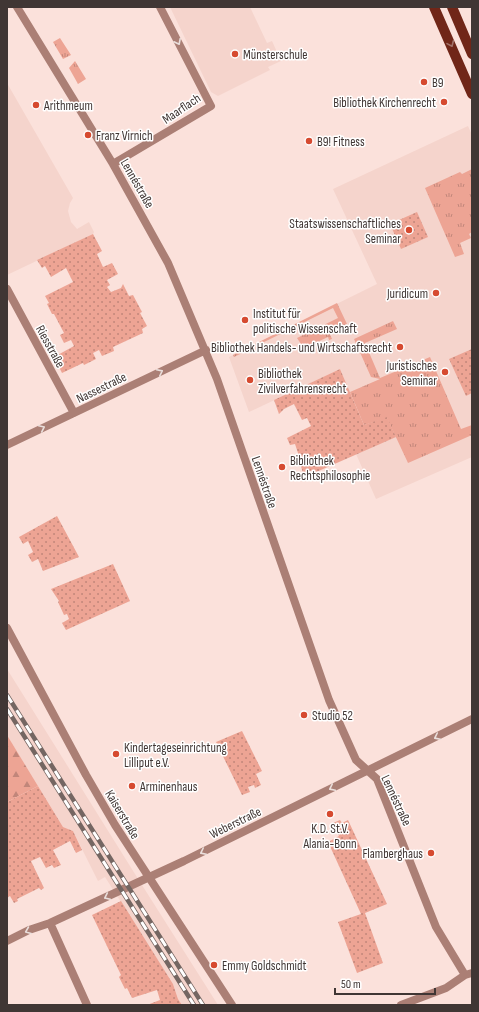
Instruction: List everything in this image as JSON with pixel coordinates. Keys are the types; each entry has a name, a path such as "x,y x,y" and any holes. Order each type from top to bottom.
{"main road":[{"path":"434,7 472,94"},
{"path":"452,7 472,54"}],"street":[{"name":"Lennéstraße","path":"17,7 113,164 168,263 217,379 329,700 356,760 377,779 436,927 469,974"},
{"name":"Maarflach","path":"113,164 211,106 160,7"},
{"name":"Riesstraße","path":"7,289 74,413"},
{"name":"Nassestraße","path":"7,445 206,350"},
{"name":"Kaiserstraße","path":"7,628 86,775 115,824 232,1005"},
{"name":"Weberstraße","path":"7,941 149,878 472,719"},
{"path":"50,923 87,1005"},
{"path":"401,1005 446,988 469,974"}],"shaded area":[{"name":"Münsterschule","path":"170,7 250,7 267,43 272,41 281,61 268,67 270,70 218,96 211,92"},
{"path":"7,83 73,198 68,211 71,222 77,229 89,222 94,232 93,234 7,275"},
{"path":"468,126 472,135 472,457 376,499 356,454 396,436 364,425 340,369 249,412 229,357 377,284 333,189"},
{"path":"7,669 218,1005 182,1005 178,999 173,984 105,877 98,881 73,831 63,827 7,735"}],"green space":[{"path":"60,38 71,55 63,59 53,42"},
{"path":"75,61 86,79 78,84 69,68"},
{"path":"472,169 472,232 469,234 471,238 460,243 464,254 455,257 425,188 460,172 462,174"},
{"path":"417,212 428,237 401,249 390,224"},
{"path":"93,234 102,251 97,254 103,267 112,263 118,274 107,280 110,285 107,287 111,292 121,288 123,284 129,296 133,295 142,312 140,313 147,326 142,329 143,333 113,347 114,351 102,356 99,350 93,353 96,359 84,365 83,363 62,373 54,357 74,346 71,340 64,343 60,335 64,333 54,314 52,314 45,296 73,282 66,268 51,277 45,266 42,268 37,260"},
{"path":"337,303 347,324 329,332 332,339 329,340 328,337 311,345 301,344 297,338 338,318 333,308 234,357 233,355"},
{"path":"393,321 397,329 365,343 380,378 430,357 461,429 472,425 472,435 408,463 387,418 364,425 350,392 380,379 371,377 354,339"},
{"path":"472,349 472,393 466,396 449,359"},
{"path":"340,369 364,425 387,417 396,437 314,473 313,470 303,473 300,463 296,464 295,461 300,459 295,444 290,445 287,438 311,426 307,418 302,420 294,404 284,409 279,414 274,400"},
{"path":"57,516 79,557 43,571 38,559 32,562 28,555 33,552 28,541 23,544 19,537"},
{"path":"113,564 130,601 66,630 62,623 69,619 67,614 64,615 58,602 59,601 51,589"},
{"path":"242,731 262,771 256,774 261,785 255,788 254,785 248,787 250,792 242,795 216,742"},
{"path":"7,735 38,786 7,802"},
{"path":"38,786 63,827 73,831 82,850 76,853 70,841 53,850 61,865 54,868 52,865 46,868 40,857 31,861 44,888 41,890 39,888 17,899 18,901 14,903 10,896 7,898 7,802"},
{"path":"340,820 342,823 348,820 387,904 365,913 383,963 357,973 338,922 361,914 328,842 339,836 333,823"},
{"path":"121,901 173,984 178,999 182,1005 147,1005 160,1000 157,990 132,998 127,988 125,989 119,977 121,975 92,915"}],"railway":[{"path":"7,695 203,1005"},
{"path":"7,709 194,1005"}],"place":[{"name":"Münsterschule","path":"235,54"},
{"name":"B9","path":"424,82"},
{"name":"Bibliothek Kirchenrecht","path":"444,102"},
{"name":"Arithmeum","path":"36,105"},
{"name":"Franz Virnich","path":"88,135"},
{"name":"B9! Fitness","path":"309,141"},
{"name":"Staatswissenschaftliches Seminar","path":"409,230"},
{"name":"Juridicum","path":"436,293"},
{"name":"Institut für politische Wissenschaft","path":"245,320"},
{"name":"Bibliothek Handels- und Wirtschaftsrecht","path":"400,347"},
{"name":"Juristisches Seminar","path":"445,372"},
{"name":"Bibliothek Zivilverfahrensrecht","path":"250,380"},
{"name":"Bibliothek Rechtsphilosophie","path":"282,467"},
{"name":"Studio 52","path":"304,715"},
{"name":"Kindertageseinrichtung Lilliput e.V.","path":"116,754"},
{"name":"Arminenhaus","path":"132,786"},
{"name":"K.D. St.V. Alania-Bonn","path":"330,814"},
{"name":"Flamberghaus","path":"431,853"},
{"name":"Emmy Goldschmidt","path":"214,965"}]}
